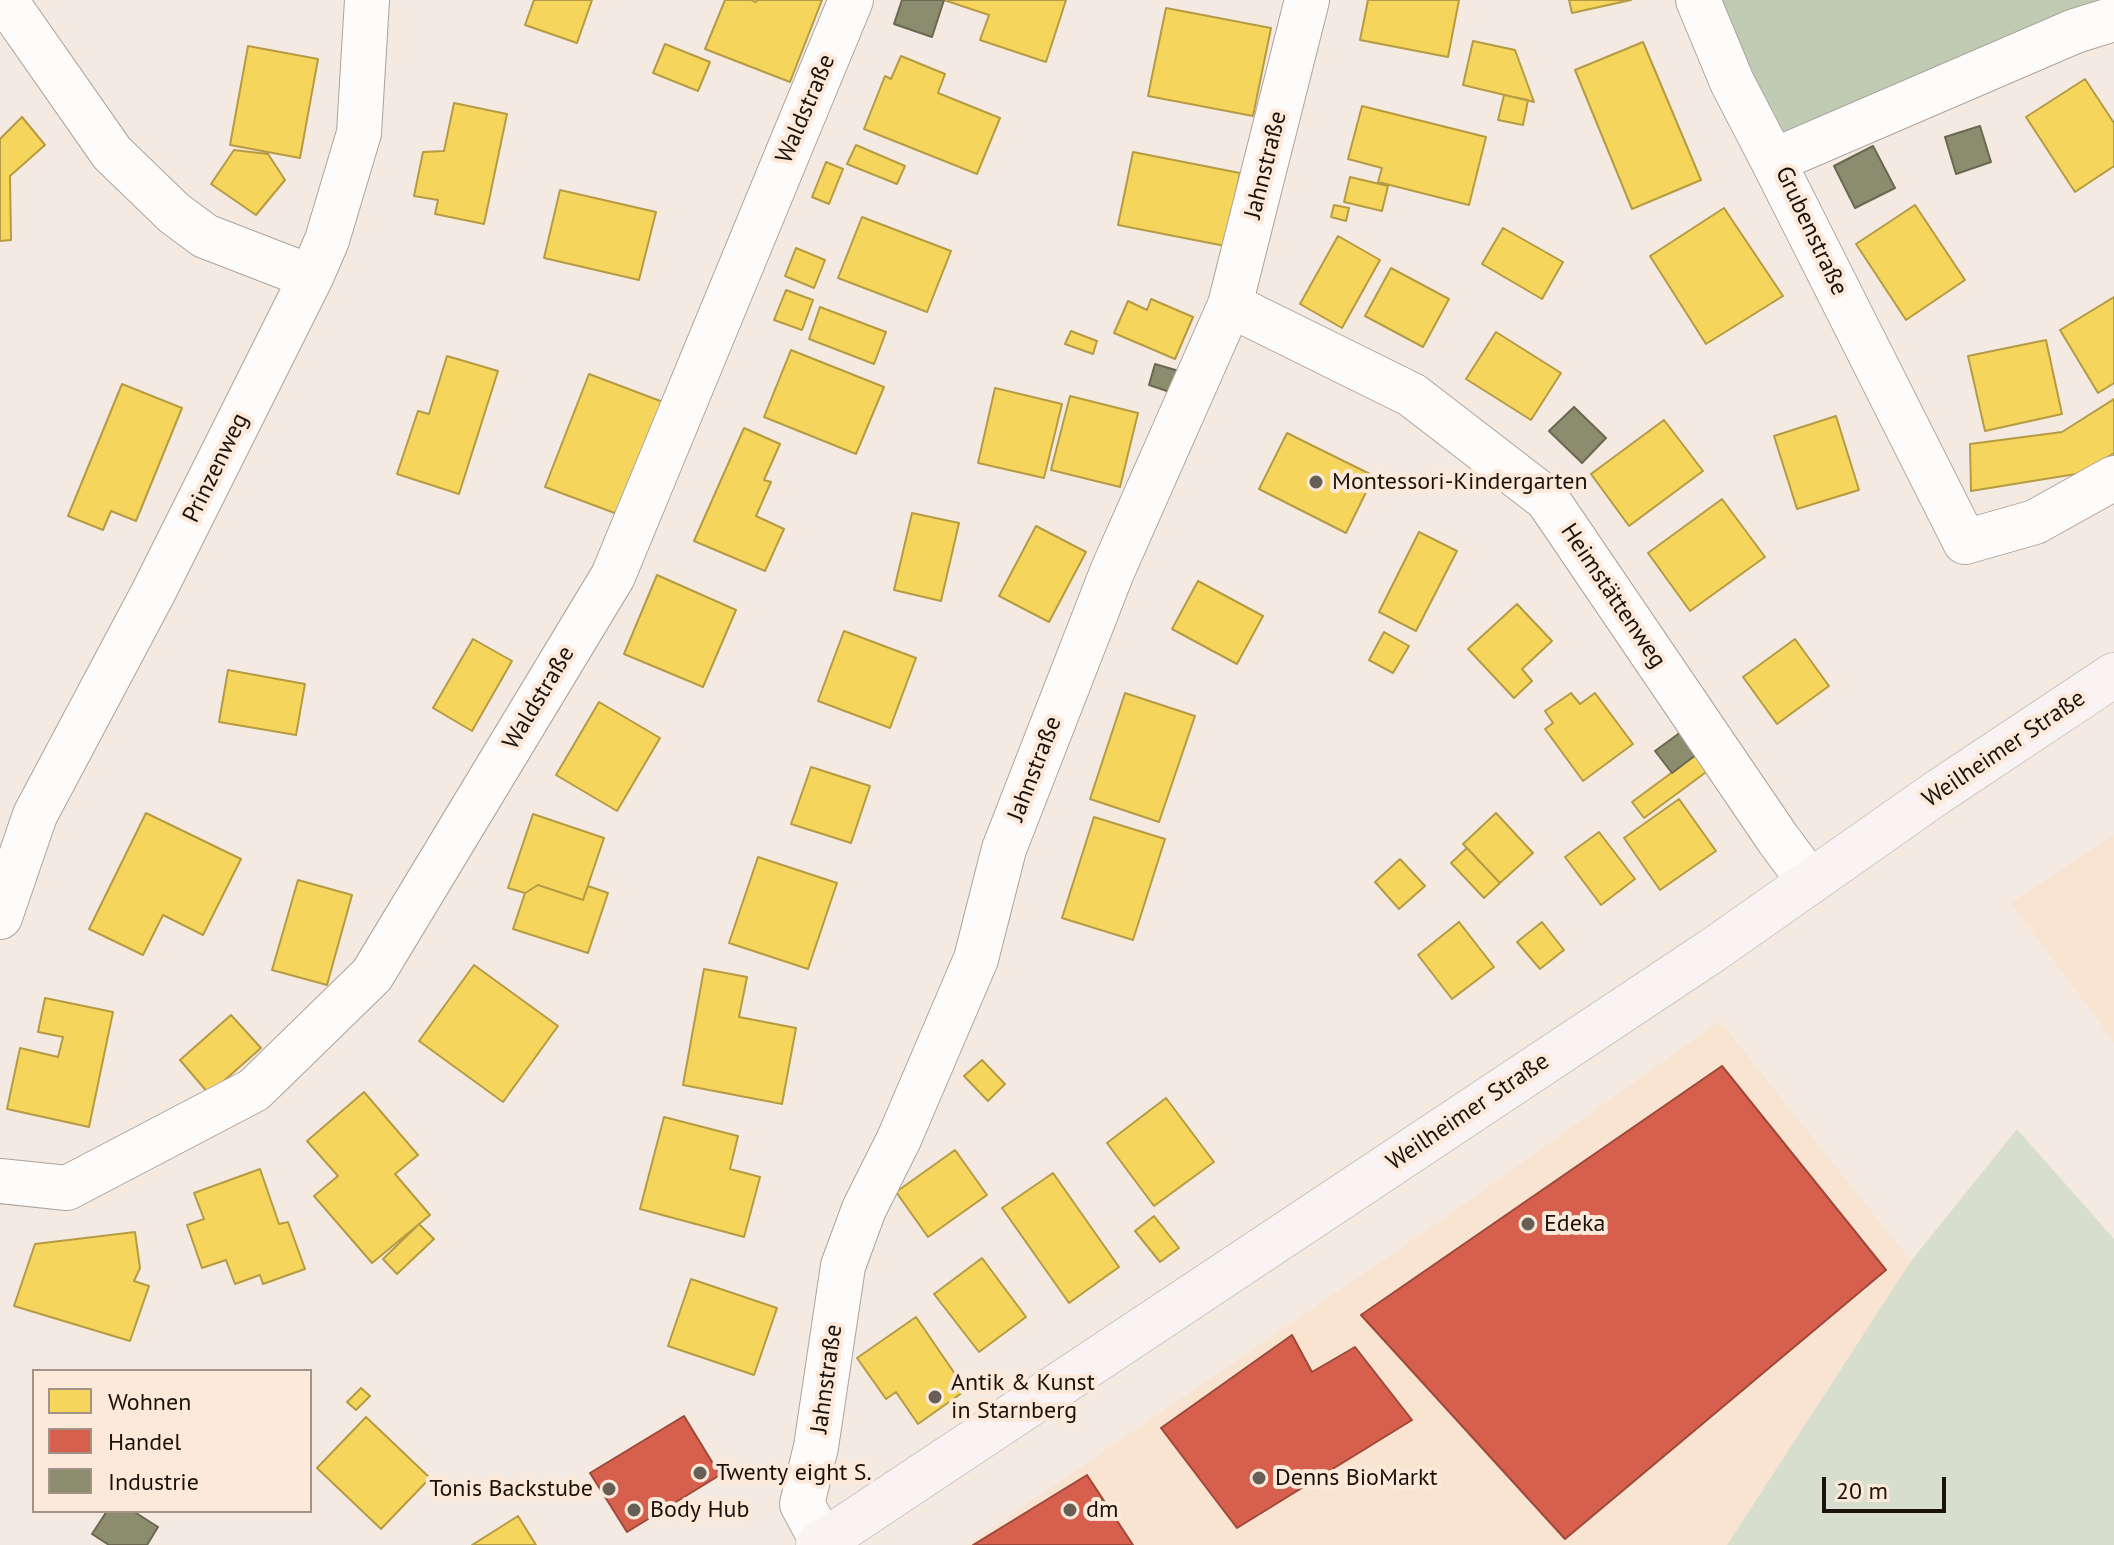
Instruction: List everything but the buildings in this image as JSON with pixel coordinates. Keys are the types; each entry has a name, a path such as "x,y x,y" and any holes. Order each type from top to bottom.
{"main road":[{"name":"Weilheimer Straße","path":"821,1544 1713,950 1938,792 2114,675"}],"street":[{"path":"5,0 112,153 174,213 205,236 311,277"},
{"name":"Prinzenweg","path":"0,917 35,815 153,593 327,240 359,133 367,0"},
{"name":"Waldstraße","path":"0,1181 67,1188 254,1090 372,975 613,576 851,0"},
{"name":"Jahnstraße","path":"821,1544 802,1504 816,1447 843,1266 864,1209 899,1139 976,959 1004,849 1106,586 1230,305 1307,0"},
{"path":"1698,0 1732,82 1773,161"},
{"name":"Grubenstraße","path":"2114,19 2061,37 1773,161 1965,542 2035,522 2114,478"},
{"name":"Heimstättenweg","path":"1230,305 1412,395 1547,499 1810,882"}],"shaded area":[{"path":"2114,835 2114,1042 2011,903"},
{"path":"1720,1021 1911,1261 1727,1545 967,1545 1442,1220"}],"green space":[{"path":"1705,0 2114,0 1779,143"},
{"path":"2017,1129 2114,1239 2114,1545 1727,1545 1911,1261"}],"place":[{"name":"Montessori-Kindergarten","path":"1316,482"},
{"name":"Edeka","path":"1528,1224"},
{"name":"Antik & Kunst in Starnberg","path":"935,1397"},
{"name":"Twenty eight S.","path":"700,1473"},
{"name":"Denns BioMarkt","path":"1259,1478"},
{"name":"Tonis Backstube","path":"609,1489"},
{"name":"Body Hub","path":"634,1510"},
{"name":"dm","path":"1070,1510"}]}
